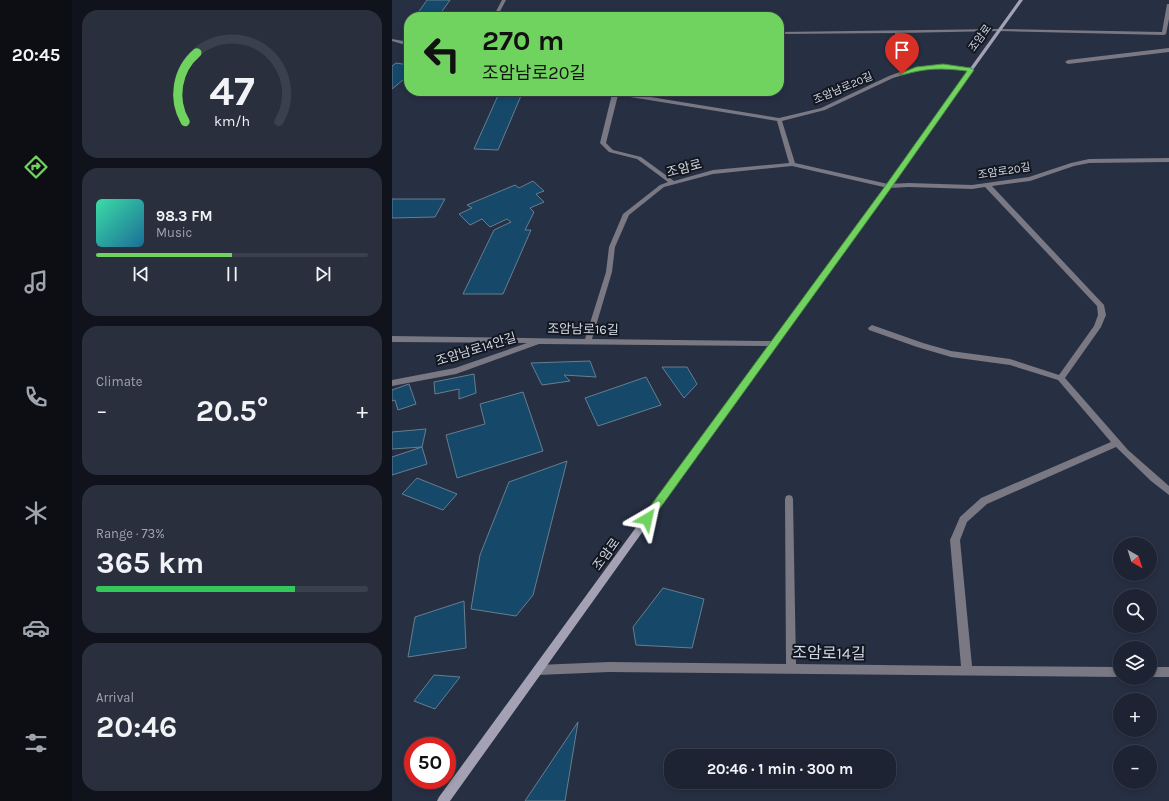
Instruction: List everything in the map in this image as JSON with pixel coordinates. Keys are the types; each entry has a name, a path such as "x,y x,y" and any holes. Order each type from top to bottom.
{"main road":[{"name":"조암로","path":"444,801 1021,0"}],"street":[{"path":"498,12 504,0"},
{"path":"784,33 999,30 1167,34 1169,6"},
{"path":"897,32 902,74"},
{"path":"392,40 404,43"},
{"path":"1068,62 1169,50"},
{"name":"조암남로20길","path":"628,96 779,120 823,109 916,69 943,66 971,70"},
{"path":"615,96 603,143 611,151 639,158 673,183"},
{"path":"779,120 792,164"},
{"name":"조암로20길","path":"888,186 909,185 972,187 1030,179 1089,160 1169,160"},
{"name":"조암로","path":"588,341 609,272 612,247 626,214 662,186 713,172 792,164 888,186"},
{"path":"987,185 1100,305 1102,315 1097,327 1061,378"},
{"path":"872,328 951,354 1010,362 1061,378 1117,443 1156,481 1169,491"},
{"name":"조암남로16길","path":"392,338 773,344"},
{"name":"조암남로14안길","path":"392,383 456,371 542,340"},
{"path":"966,670 955,540 963,520 984,501 1117,443"},
{"path":"789,499 791,668"},
{"name":"조암로14길","path":"538,670 609,667 1113,672"},
{"path":"1157,672 1169,672"}],"building":[{"path":"427,0 450,0 442,12 419,12"},
{"path":"396,63 404,64 404,79 392,89 392,66"},
{"path":"498,96 521,96 498,150 474,149"},
{"path":"533,181 544,191 536,194 544,202 530,208 534,212 525,230 531,230 503,294 463,294 494,230 511,222 507,219 490,227 482,219 470,225 459,214 472,208 467,205 515,185 519,188"},
{"path":"392,199 445,199 435,217 392,218"},
{"path":"590,361 596,377 564,375 570,381 542,385 531,363"},
{"path":"662,367 687,367 697,384 684,398"},
{"path":"474,374 476,393 459,399 459,389 435,394 434,382"},
{"path":"646,377 661,405 598,426 585,398"},
{"path":"409,384 416,404 398,410 395,400 392,401 392,390"},
{"path":"523,392 543,451 457,478 446,435 485,424 480,404"},
{"path":"426,429 422,447 392,449 392,432"},
{"path":"422,447 427,464 392,475 392,457"},
{"path":"567,461 533,595 516,616 471,609 480,555 509,482"},
{"path":"417,478 457,494 443,510 402,494"},
{"path":"663,588 704,599 692,648 636,645 633,627"},
{"path":"464,601 466,648 408,657 415,617"},
{"path":"434,675 460,677 435,709 414,701"},
{"path":"578,722 565,801 525,801"}],"route":[{"path":"647,519 971,70 943,66 916,69 902,74"}]}
